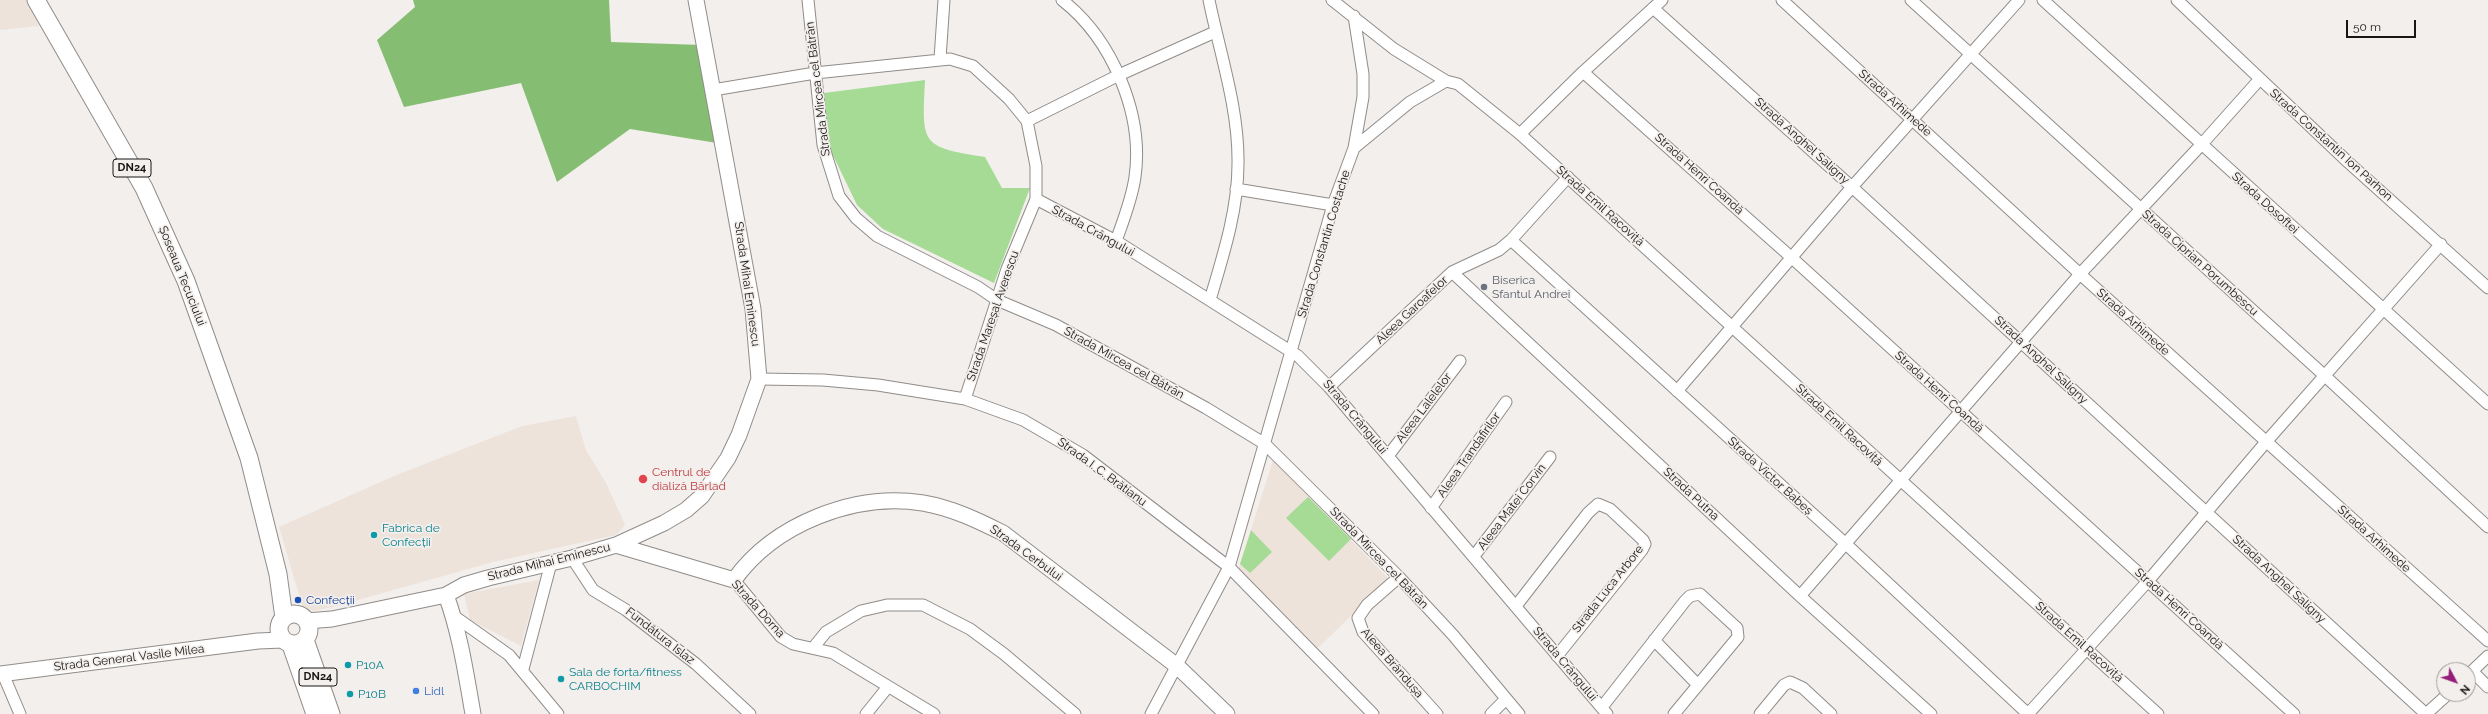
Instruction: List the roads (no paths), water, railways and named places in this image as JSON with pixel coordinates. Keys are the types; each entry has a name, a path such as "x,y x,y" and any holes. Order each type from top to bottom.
{"main road":[{"name":"Șoseaua Tecuciului","path":"36,0 144,188 186,281 249,458 278,574 294,630"},
{"name":"Strada Mihai Eminescu","path":"294,630 332,619 446,595 464,585 572,558 616,545 664,523 686,510 702,496 728,458 736,441 759,379 753,309 696,0"},
{"name":"Strada Cerbului","path":"734,580 746,562 763,548 784,534 825,514 870,504 901,501 923,503 971,516 1003,533 1177,666 1227,714"},
{"name":"Strada Dorna","path":"616,545 734,580"},
{"path":"446,595 454,616 473,714"},
{"name":"Strada General Vasile Milea","path":"2,674 258,641 294,630"},
{"name":"DN24","path":"294,630 315,714"},
{"name":"DN24","path":"294,630 330,714"}],"street":[{"name":"Strada Mircea cel Bătrân","path":"808,0 823,145 829,171 839,196 856,218 877,236 978,287 997,300 1056,326 1206,408 1265,444 1399,577 1454,635 1519,714"},
{"path":"940,59 944,0"},
{"path":"1062,0 1104,46 1128,96 1133,127 1135,177 1128,209 1116,241"},
{"path":"1209,0 1215,32 1227,79 1235,123 1238,163 1236,189 1226,245 1210,300"},
{"path":"1332,0 1394,49 1446,81 1458,84 1520,134 1583,72 1662,0"},
{"name":"Strada Arhimede","path":"1782,0 2080,274 2488,641"},
{"name":"Strada Ciprian Porumbescu","path":"1911,0 2325,376 2488,527"},
{"path":"1677,391 1852,186 2019,0"},
{"name":"Strada Dosoftei","path":"2043,0 2488,404"},
{"name":"Strada Constantin Ion Parhon","path":"2177,0 2259,80 2488,288"},
{"name":"Strada Anghel Saligny","path":"1653,8 1852,186 2426,714"},
{"name":"Strada Constantin Costache","path":"1151,714 1229,567 1333,205 1354,148 1363,97 1363,74 1354,16"},
{"path":"1027,121 1119,75 1215,32"},
{"name":"Strada Mareșal Averescu","path":"713,90 815,74 940,59 962,61 973,66 1009,99 1027,121 1036,166 1036,199 1007,269 965,399"},
{"name":"Strada Henri Coandă","path":"1583,72 1792,258 2294,714"},
{"path":"1800,596 1847,545 1962,413 2080,274 2201,145 2259,80"},
{"path":"1354,148 1415,98 1446,81"},
{"name":"Strada Emil Racoviță","path":"1520,134 1901,482 2088,649 2158,714"},
{"name":"Aleea Garoafelor","path":"1329,386 1452,272 1499,250 1568,177"},
{"path":"1236,189 1333,205"},
{"name":"Strada Crângului","path":"1036,199 1116,241 1292,352 1312,367 1604,711"},
{"name":"Strada Victor Babeș","path":"1510,240 1847,545 2028,714"},
{"path":"2028,714 2148,581 2266,442 2384,311 2441,244"},
{"name":"Strada Putna","path":"1452,272 1800,596 1931,714"},
{"name":"Aleea Lalelelor","path":"1388,456 1460,360"},
{"name":"Strada I. C. Brătianu","path":"759,379 844,381 965,399 1008,412 1083,455 1229,567 1373,714"},
{"name":"Aleea Trandafirilor","path":"1431,508 1506,402"},
{"name":"Aleea Matei Corvin","path":"1474,556 1550,457"},
{"name":"Strada Luca Arbore","path":"1516,606 1588,513 1598,504 1610,509 1643,540 1645,544 1642,550 1557,656"},
{"name":"Fundătura Islaz","path":"572,558 593,590 626,610 696,664 750,714"},
{"path":"523,669 551,563"},
{"name":"Aleea Brândușa","path":"1399,577 1367,605 1358,618 1359,624 1363,632 1437,714"},
{"name":"Strada Dorna","path":"734,580 781,637 794,644 833,653 887,688 934,714"},
{"path":"1604,711 1654,640 1685,601 1695,594 1704,597 1737,628 1738,637 1674,714"},
{"path":"812,648 826,632 861,611 887,605 923,605 970,629 1004,654 1075,714"},
{"path":"454,616 469,629 500,647 523,669 558,714"},
{"path":"1654,640 1698,685"},
{"path":"2476,667 2488,656"},
{"path":"2,674 20,714"},
{"path":"2476,678 2488,687"},
{"path":"1760,714 1784,685 1790,682 1798,684 1831,714"},
{"path":"866,714 887,688"},
{"path":"1491,714 1506,699"},
{"path":"2426,714 2439,702"}],"place":[{"name":"Biserica Sfantul Andrei","path":"1484,287"},
{"name":"Centrul de dializă Bârlad","path":"643,479"},
{"name":"Fabrica de Confecții","path":"374,535"},
{"name":"Confecții","path":"298,600"},
{"name":"P10A","path":"348,665"},
{"name":"Sala de forta/fitness CARBOCHIM","path":"561,679"},
{"name":"Lidl","path":"416,691"},
{"name":"P10B","path":"350,694"}]}
